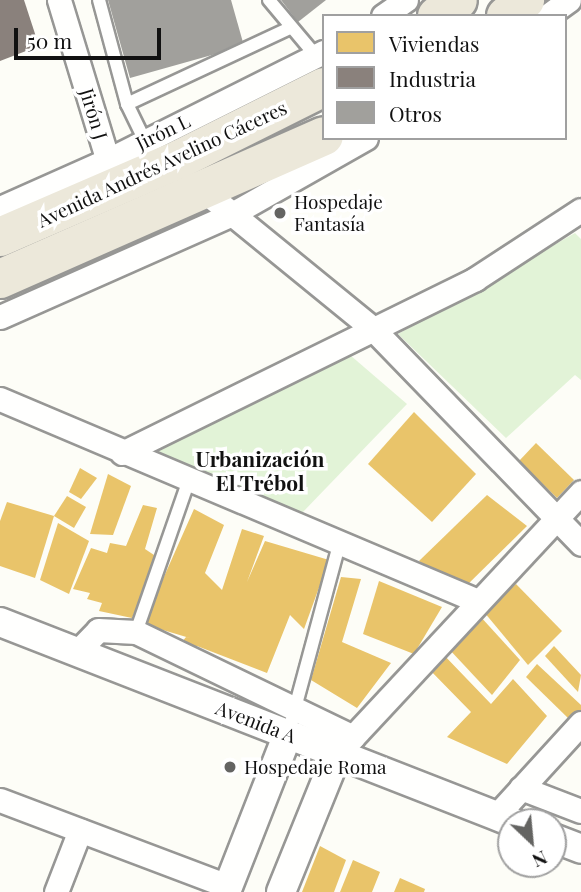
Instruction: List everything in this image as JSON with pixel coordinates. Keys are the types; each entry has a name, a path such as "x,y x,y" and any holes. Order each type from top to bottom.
{"highway":[{"path":"440,14 458,0"},
{"path":"508,14 526,0"},
{"name":"Avenida Andrés Avelino Cáceres","path":"0,237 112,173 321,65"},
{"name":"Avenida Andrés Avelino Cáceres","path":"0,279 218,202 322,137"}],"street":[{"name":"Jirón J","path":"60,0 112,173"},
{"path":"386,14 406,0"},
{"path":"550,14 569,0"},
{"name":"Jirón L","path":"0,208 112,173 145,141 321,65"},
{"path":"0,317 218,202 361,140"},
{"path":"218,202 373,329 581,544"},
{"path":"122,453 475,279 580,213"},
{"path":"0,400 478,601"},
{"path":"281,892 345,745 581,492"},
{"name":"Avenida A","path":"0,622 288,734 345,745 497,816"},
{"path":"77,652 98,630 135,632 295,706 345,745"},
{"path":"510,808 521,788 581,723"},
{"path":"0,800 227,889 288,734"},
{"path":"521,788 581,811"},
{"path":"56,892 80,830"}],"lane":[{"path":"99,0 127,104 145,141"},
{"path":"269,0 321,65"},
{"path":"127,104 290,27"},
{"path":"135,632 189,480"},
{"path":"288,734 340,541"}],"green space":[{"path":"575,233 581,239 581,380 575,375 506,438 398,334"},
{"path":"350,355 407,404 302,513 144,454"}],"building: Viviendas":[{"path":"414,412 476,474 432,522 368,464"},
{"path":"536,443 574,480 557,498 519,461"},
{"path":"80,468 97,478 81,499 69,492"},
{"path":"108,474 131,486 113,535 90,534"},
{"path":"487,495 527,526 461,591 419,561"},
{"path":"67,496 86,507 74,528 54,516"},
{"path":"7,502 54,516 35,578 0,566 0,521"},
{"path":"143,505 157,508 145,549 157,557 132,618 99,611 102,603 87,599 90,593 73,589 91,548 107,553 110,543 126,546"},
{"path":"194,509 224,525 205,573 222,590 242,529 264,536 247,582 265,541 329,560 304,629 290,615 267,673 197,646 193,655 177,648 186,637 193,639 143,624"},
{"path":"58,523 89,541 69,594 40,580"},
{"path":"341,577 361,579 342,642 391,663 357,708 311,680"},
{"path":"379,581 442,607 414,654 363,634"},
{"path":"516,584 562,631 528,665 484,612"},
{"path":"479,615 520,660 492,695 448,648"},
{"path":"554,646 581,675 578,692 545,656"},
{"path":"441,652 491,704 513,679 547,716 507,764 447,737 471,712 426,666"},
{"path":"537,664 581,705 581,710 569,719 526,677"},
{"path":"320,846 346,860 334,892 302,892"},
{"path":"353,860 380,872 372,892 340,892"},
{"path":"400,878 425,889 424,892 394,892"}],"building: Industria":[{"path":"0,0 24,0 39,46 0,61"}],"building: Otros":[{"path":"108,0 231,0 244,46 130,78"},
{"path":"281,0 326,0 298,22"}],"place":[{"name":"Hospedaje Fantasía","path":"280,213"},
{"name":"Hospedaje Roma","path":"230,767"}],"district":[{"name":"Urbanización El Trébol","path":"260,470"}]}
